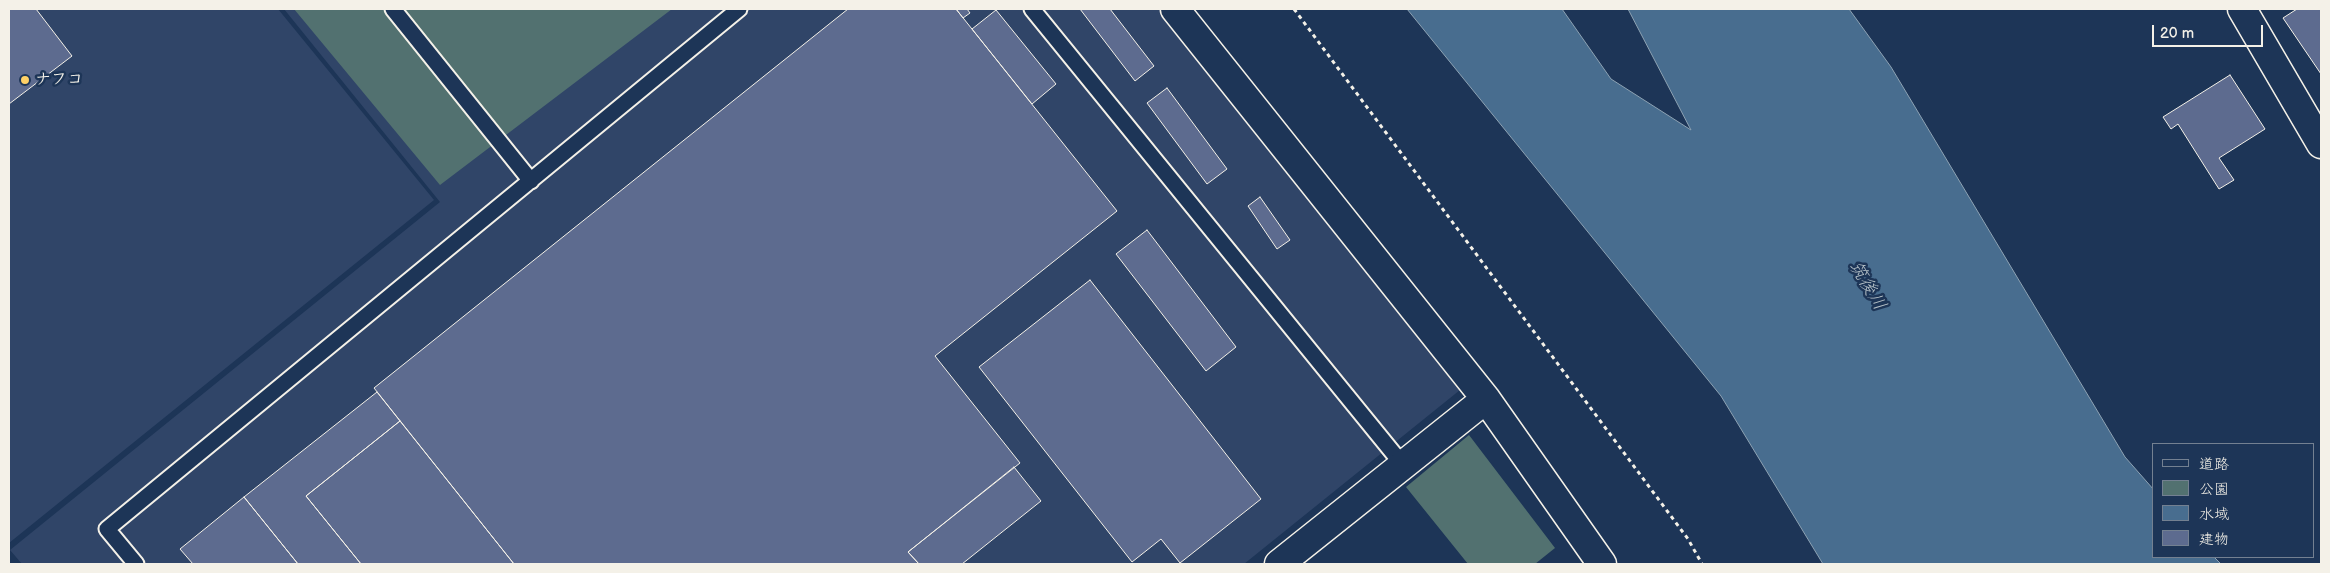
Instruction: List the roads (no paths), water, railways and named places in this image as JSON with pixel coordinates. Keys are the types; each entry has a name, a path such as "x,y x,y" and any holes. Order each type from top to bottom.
{"street":[{"path":"1175,9 1486,399 1602,564"},
{"path":"2242,9 2321,144"},
{"path":"1279,564 1486,399"}],"lane":[{"path":"393,9 531,181"},
{"path":"136,564 107,529 740,9"},
{"path":"1032,9 1403,466"}],"water":[{"name":"筑後川","path":"1407,9 1562,9 1611,79 1691,130 1628,9 1849,9 1891,67 2125,457 2152,488 2152,558 2215,558 2221,564 1823,564 1721,396"}],"place":[{"name":"ナフコ","path":"25,80"}]}
